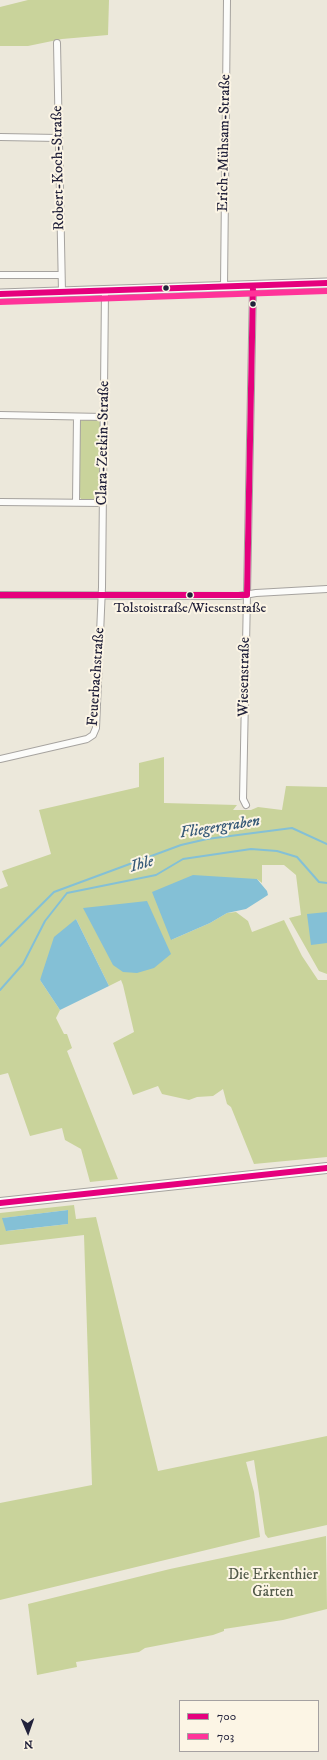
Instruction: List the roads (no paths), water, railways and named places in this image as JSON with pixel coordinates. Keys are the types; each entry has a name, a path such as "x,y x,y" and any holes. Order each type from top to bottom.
{"main road":[{"path":"0,294 327,283"},
{"path":"0,1203 327,1168"}],"street":[{"name":"Erich-Mühsam-Straße","path":"224,287 227,0"},
{"name":"Robert-Koch-Straße","path":"57,44 62,292"},
{"path":"0,137 58,138"},
{"path":"0,275 61,275"},
{"name":"Wiesenstraße","path":"246,805 243,799 253,286"},
{"name":"Clara-Zetkin-Straße","path":"102,595 105,291"},
{"path":"0,415 104,417"},
{"name":"Clara-Zetkin-Straße","path":"76,502 77,417"},
{"path":"0,502 103,503"},
{"path":"0,595 247,595 327,588"},
{"name":"Feuerbachstraße","path":"0,759 87,739 93,735 97,721 102,595"}],"water":[{"path":"193,875 257,879 267,891 268,895 246,909 227,913 210,923 171,940 152,892"},
{"path":"147,901 171,954 154,968 137,973 123,972 113,965 83,908"},
{"path":"327,912 327,943 311,945 307,914"},
{"path":"76,919 109,986 60,1010 40,980 54,937"},
{"path":"68,1210 68,1224 6,1231 2,1218"}],"waterway":[{"name":"Fliegergraben","path":"0,946 54,892 181,845 207,839 292,828 327,844"},
{"name":"Ihle","path":"0,990 23,964 45,921 67,893 156,875 183,859 251,849 277,851 297,857 319,882 327,883"}],"place":[{"name":"Tolstoistraße/Wiesenstraße","path":"190,595"}],"park label":[{"name":"Die Erkenthier Gärten","path":"273,1584"}]}
